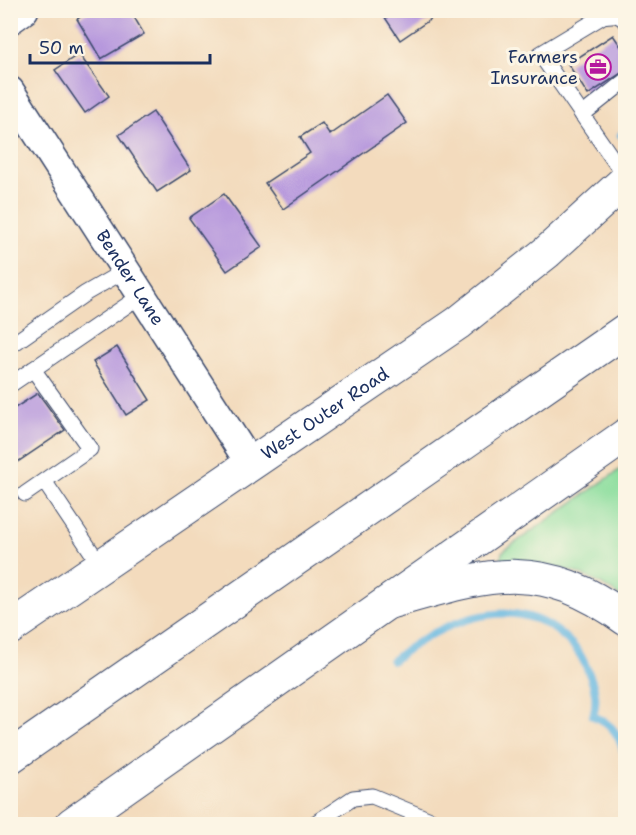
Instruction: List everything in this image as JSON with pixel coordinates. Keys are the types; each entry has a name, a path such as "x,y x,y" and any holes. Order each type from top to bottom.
{"main road":[{"name":"West Outer Road","path":"10,628 458,323 547,252 626,179"},
{"path":"10,757 626,330"},
{"path":"72,825 626,435"},
{"path":"390,602 496,575 528,577 567,585 601,602 626,620"}],"street":[{"path":"10,20 24,10"},
{"name":"Bender Lane","path":"10,91 251,465"}],"lane":[{"path":"626,22 622,17 613,14 603,16 540,54 626,179"},
{"path":"582,115 626,80"},
{"path":"10,346 86,293 126,270"},
{"path":"10,385 142,295"},
{"path":"25,494 90,449 33,369"},
{"path":"44,481 101,566"},
{"path":"314,825 354,798 372,796 440,825"}],"green space":[{"path":"625,466 625,600 594,580 580,574 501,559 502,552"}],"building":[{"path":"91,10 130,10 144,34 101,59 77,19"},
{"path":"380,10 444,10 400,40"},
{"name":"Farmers Insurance","path":"613,35 626,54 626,70 588,95 568,64"},
{"path":"79,54 109,96 85,113 55,70"},
{"path":"387,95 407,123 283,209 265,183 310,153 300,137 322,123 330,135"},
{"path":"153,112 191,170 157,192 119,135"},
{"path":"224,194 262,247 227,271 189,218"},
{"path":"117,347 150,400 126,415 93,362"},
{"path":"38,393 65,430 10,467 10,411"}],"waterway":[{"path":"621,135 626,130"},
{"path":"392,661 431,635 475,617 498,614 520,615 542,622 562,635 581,656 594,690 593,716 606,723 616,733 626,760"}],"place":[{"name":"Farmers Insurance","path":"598,67"}]}
